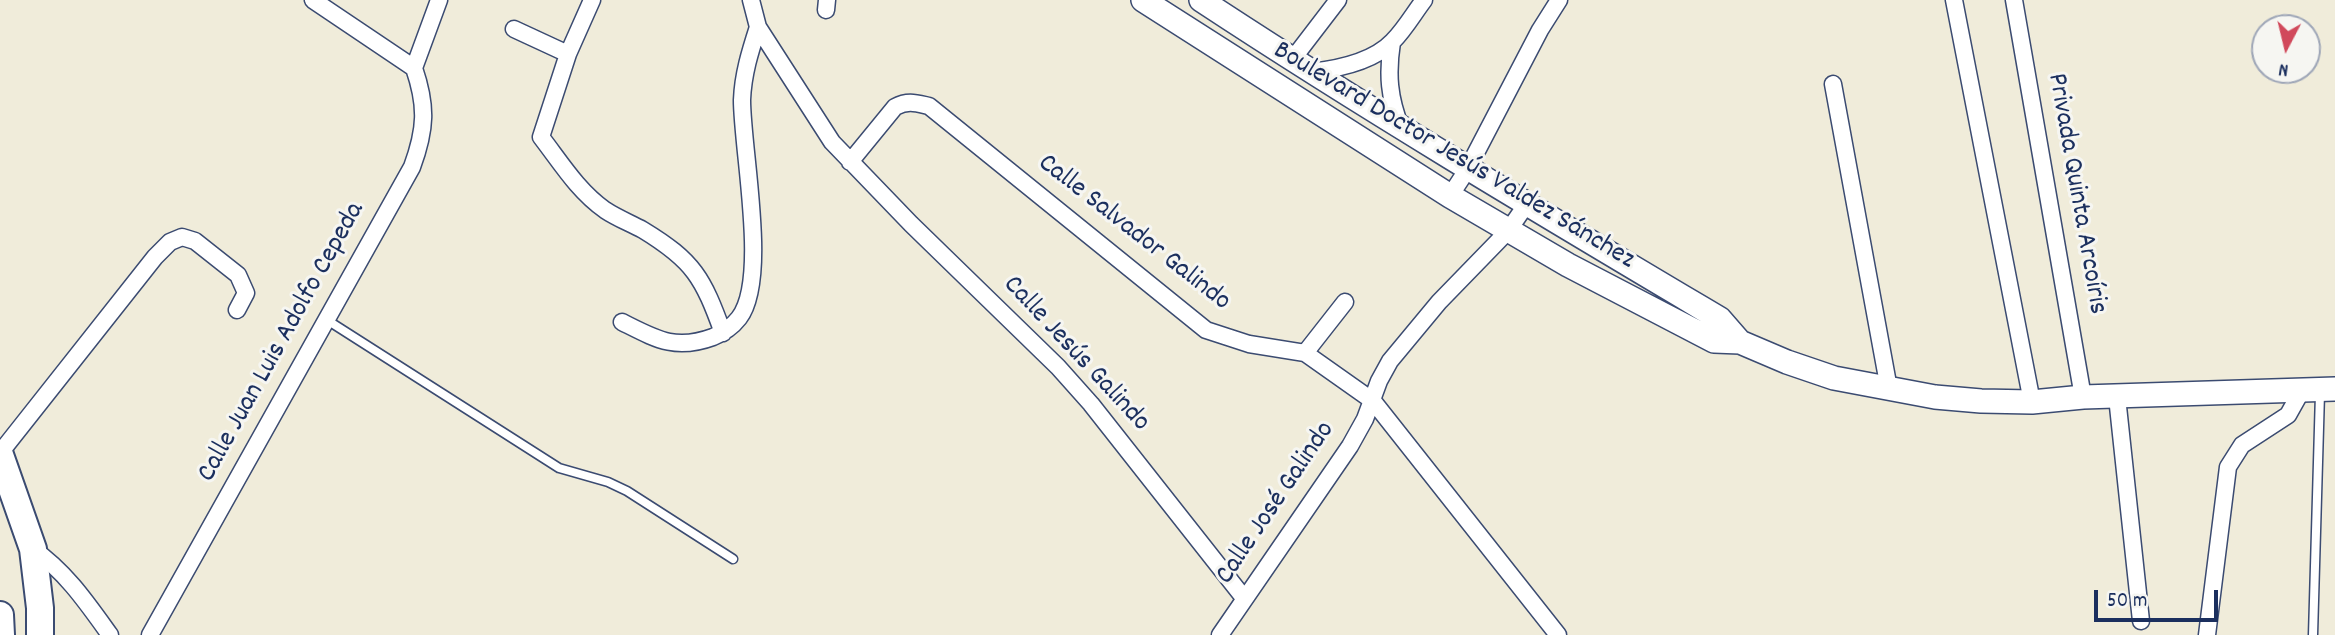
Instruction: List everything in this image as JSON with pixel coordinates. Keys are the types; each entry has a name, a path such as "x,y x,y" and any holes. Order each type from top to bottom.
{"main road":[{"name":"Boulevard Doctor Jesús Valdez Sánchez","path":"1143,0 1450,197 1508,231 1705,338 1723,343 1740,342"},
{"name":"Boulevard Doctor Jesús Valdez Sánchez","path":"1201,0 1467,170 1720,319 1740,342 1787,362 1834,378 1889,389 1981,401 2032,402 2083,397 2319,389"},
{"path":"0,454 33,549 40,608 40,635"},
{"path":"0,615 1,635"}],"street":[{"path":"313,0 414,68 439,0"},
{"path":"592,0 568,54 541,138 591,199 684,259 708,292 723,333"},
{"name":"Calle Jesús Galindo","path":"751,0 758,27 817,120 850,162 1058,367 1091,404 1244,598"},
{"path":"1338,0 1301,66 1332,70 1353,64 1392,42 1424,0"},
{"path":"1450,197 1467,170 1540,30 1559,0"},
{"path":"1954,0 2032,402"},
{"name":"Privada Quinta Arcoíris","path":"2014,0 2083,397"},
{"path":"622,322 658,341 680,345 700,342 723,333 740,317 748,294 753,259 742,101 745,64 758,27"},
{"path":"514,29 568,54"},
{"path":"1392,42 1388,86 1401,128"},
{"name":"Calle Juan Luis Adolfo Cepeda","path":"150,635 412,167 425,127 421,88 414,68"},
{"path":"1833,85 1889,389"},
{"name":"Calle Salvador Galindo","path":"850,162 895,107 914,102 929,106 1206,330 1249,344 1305,352 1373,401 1558,635"},
{"name":"Calle José Galindo","path":"1220,635 1350,446 1390,361 1439,302 1508,231 1526,205"},
{"path":"0,454 155,257 170,242 182,237 195,240 238,275 246,293 237,310"},
{"path":"1305,352 1345,302"},
{"path":"2207,635 2228,467 2242,445 2288,415 2319,389"},
{"path":"2117,397 2141,621"},
{"path":"33,549 60,569 110,635"}],"lane":[{"path":"327,320 559,468 608,482 627,491 733,559"},
{"path":"2312,635 2319,389"}]}
